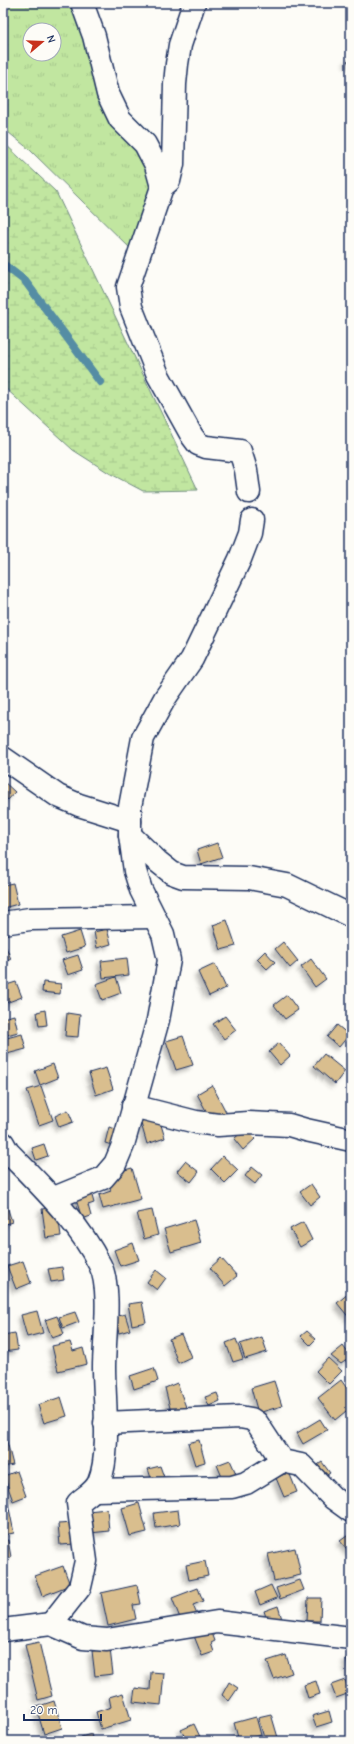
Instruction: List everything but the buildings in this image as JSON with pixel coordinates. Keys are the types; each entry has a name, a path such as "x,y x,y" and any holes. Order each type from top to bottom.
{"street":[{"path":"82,3 94,36 108,94 120,119 145,144 156,165 162,187"},
{"path":"194,3 180,45 177,64 173,164 169,181 162,187 128,287 131,307 158,375 192,436 198,444 206,447 240,451 246,470 249,492"},
{"path":"54,1198 103,1178 110,1171 123,1145 158,1020 169,960 162,934 141,890 135,871 130,828 130,807 143,738 165,698 192,659 240,559 250,533 252,520"},
{"path":"3,758 58,796 130,828 156,861 172,873 183,877 249,878 286,885 351,916"},
{"path":"3,923 30,919 154,918"},
{"path":"133,1106 196,1122 218,1125 248,1123 289,1125 351,1140"},
{"path":"3,1144 8,1152 54,1198 101,1266 105,1280 106,1326 104,1366 104,1462 99,1482 95,1490 78,1503 86,1561 80,1587 51,1624"},
{"path":"105,1423 240,1417 251,1419 257,1423 282,1461 301,1466 333,1498 351,1511"},
{"path":"95,1490 232,1487 246,1483 282,1461"},
{"path":"3,1630 51,1624 82,1638 106,1640 217,1622 351,1638"}],"green space":[{"path":"3,3 76,3 141,151 154,188 133,251 30,150 3,128"},
{"path":"3,142 56,192 198,490 143,491 109,473 73,450 3,386"}],"waterway":[{"path":"3,264 25,281 100,382"}]}
